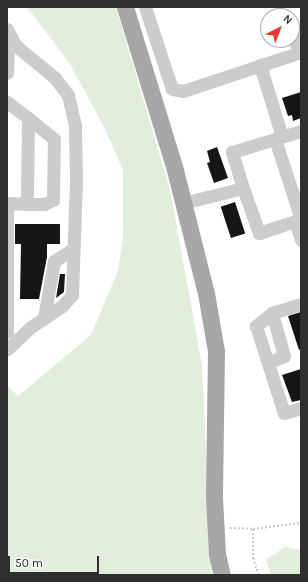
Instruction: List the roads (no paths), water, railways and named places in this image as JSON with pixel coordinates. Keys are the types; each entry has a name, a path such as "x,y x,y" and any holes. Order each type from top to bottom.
{"main road":[{"path":"125,7 145,66 206,293 216,352 213,441 215,527 217,554 222,575"}],"lane":[{"path":"145,7 172,89 183,91 300,52"},
{"path":"7,73 8,32"},
{"path":"7,349 44,318 62,306 72,295 75,125 68,95 55,78 15,44 8,32"},
{"path":"260,65 299,220 301,240"},
{"path":"7,102 54,140 53,200 44,204 7,203"},
{"path":"27,204 28,118"},
{"path":"299,220 260,233 243,188 232,152 301,131"},
{"path":"183,203 243,188"},
{"path":"7,210 7,332"},
{"path":"44,318 54,261 73,249"},
{"path":"301,304 272,313 256,326 284,413 301,408"},
{"path":"268,363 284,356 272,313"}]}
